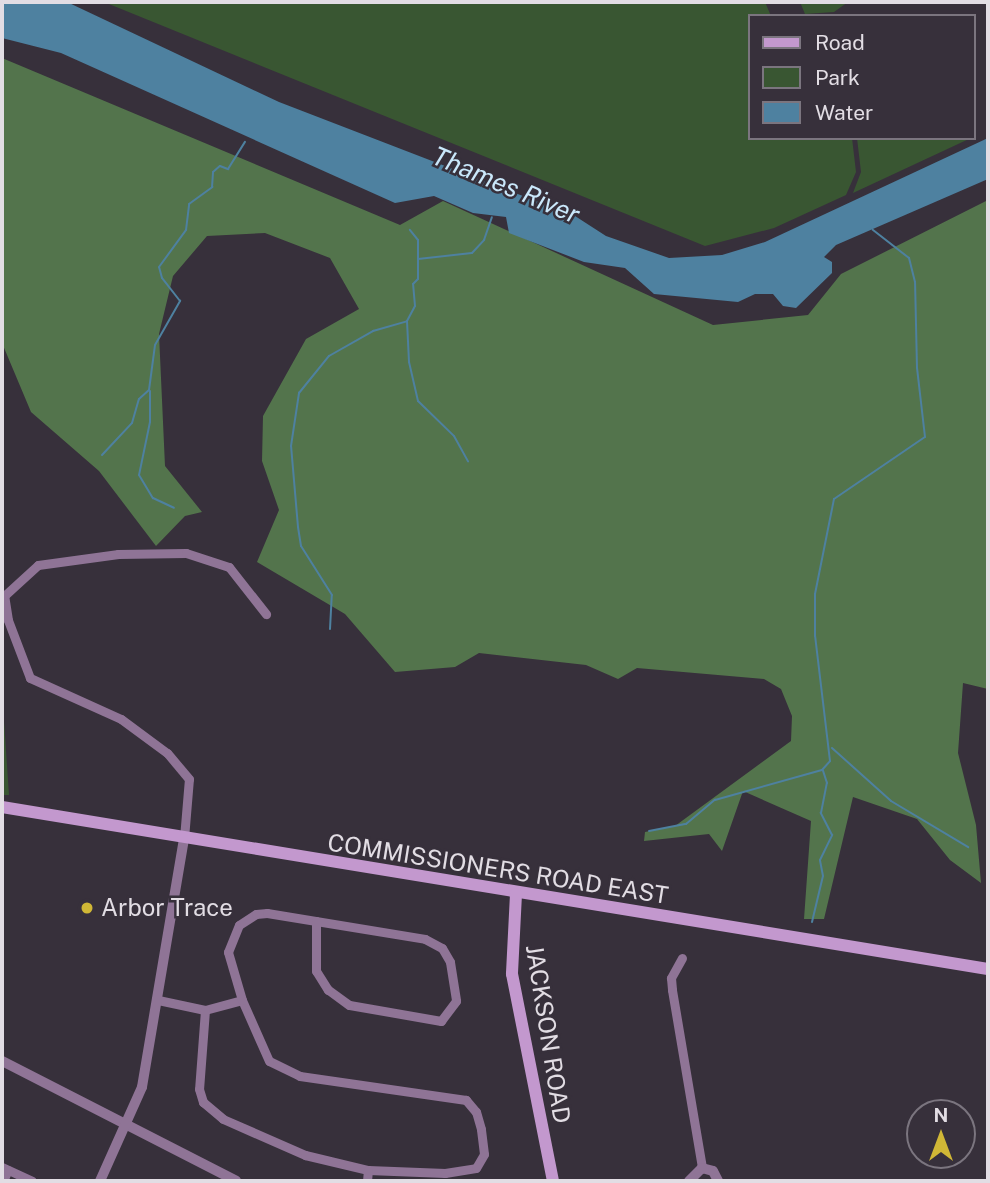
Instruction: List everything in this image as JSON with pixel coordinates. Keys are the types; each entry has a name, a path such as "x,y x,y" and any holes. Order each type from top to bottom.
{"main road":[{"name":"COMMISSIONERS ROAD EAST","path":"2,807 516,894 988,969"},
{"name":"JACKSON ROAD","path":"516,894 512,974 552,1181"}],"street":[{"path":"100,1181 142,1087 184,838 189,779 167,754 121,719 30,678 8,620 4,596 38,565 118,554 186,553 229,567 266,614"},
{"path":"205,1010 199,1089 208,1107 223,1119 305,1155 368,1170 471,1171 484,1154 472,1105 455,1098 404,1094 289,1074 264,1054 242,1000 228,952 239,925 267,913 316,921 425,939 442,948 450,962 456,1001 453,1010 441,1021 349,1005 328,990 316,971 316,921"},
{"path":"682,958 671,978 672,990 702,1168"},
{"path":"158,1000 205,1010 242,1000"},
{"path":"2,1061 236,1181"},
{"path":"3,1181 5,1168 32,1181"},
{"path":"689,1181 702,1168"},
{"path":"702,1168 713,1171 718,1181"},
{"path":"367,1181 368,1170"}],"green space":[{"path":"104,2 765,2 770,14 748,14 748,140 852,140 856,172 846,195 774,228 705,246"},
{"path":"800,2 848,2 834,12 805,14"},
{"path":"2,58 400,225 443,201 713,325 808,315 841,274 988,200 988,689 963,683 958,753 976,825 981,883 950,860 917,819 853,797 824,919 804,919 811,821 743,791 722,851 709,834 644,841 645,832 675,826 791,741 792,716 781,689 764,679 637,668 618,679 586,665 479,653 455,667 395,672 345,614 257,562 279,510 262,461 263,416 306,339 359,309 330,258 265,233 207,236 173,276 159,334 165,466 202,512 185,516 156,546 99,471 31,412 2,343"},
{"path":"857,140 967,140 853,193 861,172"},
{"path":"2,691 9,795 2,795"}],"water":[{"path":"2,2 67,2 279,102 575,216 606,236 669,258 722,255 765,242 988,138 988,179 836,245 824,257 832,262 832,273 796,308 783,306 773,294 755,294 738,302 654,294 625,268 584,262 509,233 506,217 473,213 434,196 395,203 61,53 2,38"}],"waterway":[{"path":"102,455 132,423 139,399 149,390 155,345 180,301 162,278 159,267 186,230 189,204 212,187 213,172 220,166 228,169 245,142"},
{"path":"418,259 472,253 484,240 492,217"},
{"path":"330,629 332,595 301,546 298,527 291,446 299,393 329,356 373,331 407,321 415,306 413,284 418,279 418,240 410,230"},
{"path":"649,831 686,824 715,800 822,770 830,761 815,636 815,594 834,499 925,437 917,368 915,282 909,258 873,230"},
{"path":"407,321 409,362 418,401 454,436 468,461"},
{"path":"150,391 150,422 139,475 153,498 174,508"},
{"path":"832,748 891,801 968,847"},
{"path":"812,922 823,876 820,860 832,835 821,813 827,783 823,771"}],"place":[{"name":"Arbor Trace","path":"87,908"}],"water label":[{"name":"Thames River","path":"506,185"}]}
